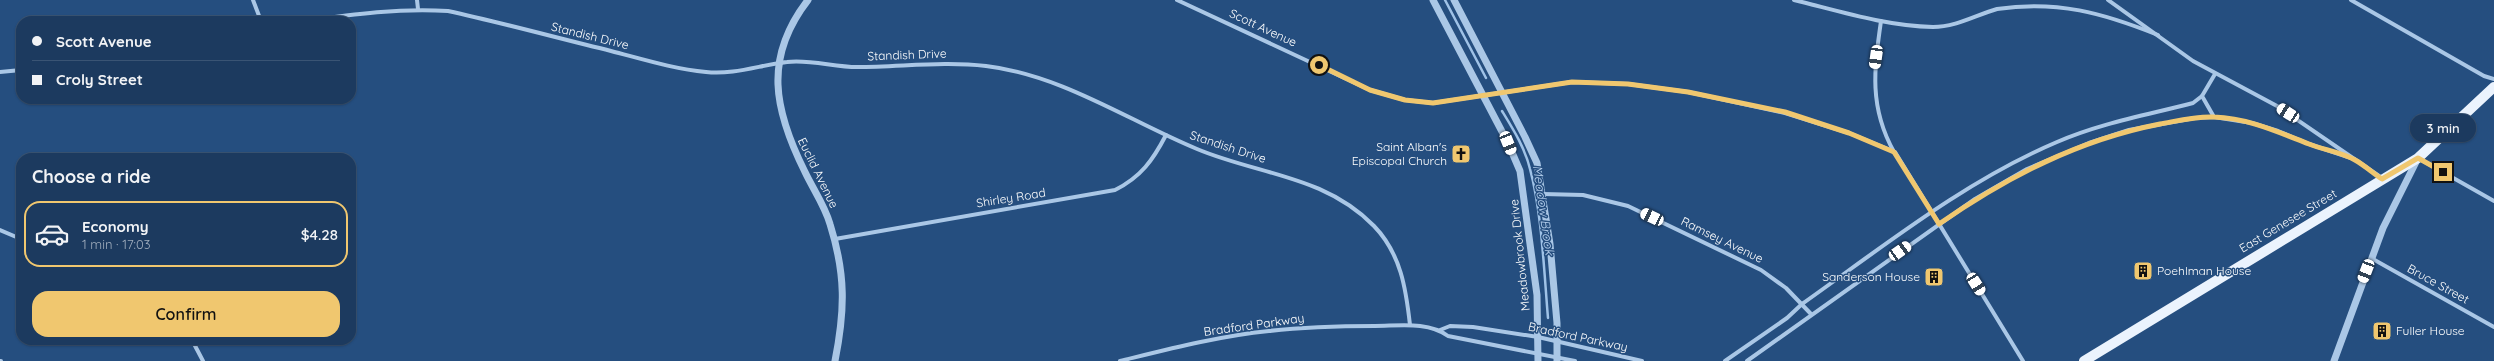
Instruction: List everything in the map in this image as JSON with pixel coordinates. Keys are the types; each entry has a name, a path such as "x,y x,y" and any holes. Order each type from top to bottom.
{"main road":[{"name":"East Genesee Street","path":"2084,361 2418,158 2494,87"}],"street":[{"path":"253,0 259,16"},
{"path":"417,0 418,9"},
{"name":"Euclid Avenue","path":"808,0 790,26 778,63 778,97 786,128 830,222 841,266 844,297 841,331 835,361"},
{"name":"Scott Avenue","path":"1177,0 1381,94 1405,100 1433,103 1572,82 1628,84 1688,92 1785,112 1849,133 1894,152"},
{"name":"Meadowbrook Drive","path":"1433,0 1508,143 1520,171 1537,295 1538,361"},
{"path":"1454,0 1537,163 1550,244 1557,358"},
{"path":"1794,0 1881,21 1935,27 1954,25 1998,9 2029,2 2051,3 2081,6 2158,35"},
{"path":"2108,0 2158,35 2174,49 2215,74 2277,106 2382,179"},
{"path":"2351,0 2484,76 2494,79"},
{"name":"Standish Drive","path":"339,16 366,12 418,9 448,11 665,65 707,72 732,72 789,61 855,67 943,63 989,67 1056,85 1201,151 1298,179 1329,192 1346,202 1374,226 1395,255 1406,290 1410,326"},
{"path":"1881,21 1874,68 1875,92 1881,124 1894,152 2023,361"},
{"path":"0,72 16,70"},
{"path":"1725,361 1788,318 1802,304 1992,173 2057,142 2113,122 2193,103 2202,96 2215,74"},
{"path":"2202,96 2214,117"},
{"path":"1747,361 1802,323 1811,314 1988,191 2028,169 2061,154 2129,130 2195,118 2214,117 2252,123 2278,130 2309,144 2354,159"},
{"name":"Shirley Road","path":"834,239 1115,190 1131,182 1143,172 1166,136"},
{"path":"2334,361 2371,258 2394,202 2418,158 2494,201"},
{"name":"Ramsey Avenue","path":"1543,194 1583,195 1607,199 1628,206 1761,270 1786,288 1811,314"},
{"path":"0,230 16,238"},
{"name":"Bruce Street","path":"2371,258 2494,327"},
{"name":"Bradford Parkway","path":"1120,361 1138,359 1267,331 1318,326 1410,326 1440,330 1448,336 1538,352 1557,358 1575,361"},
{"name":"Bradford Parkway","path":"1440,330 1450,326 1473,327 1538,337 1642,361"},
{"path":"195,345 203,361"}],"waterway":[{"name":"Meadow Brook","path":"1445,0 1486,78"},
{"name":"Meadow Brook","path":"1502,111 1525,154 1534,186 1542,243 1548,318"}],"place":[{"name":"Saint Alban's Episcopal Church","path":"1461,154"},
{"name":"Poehlman House","path":"2143,271"},
{"name":"Sanderson House","path":"1934,277"},
{"name":"Fuller House","path":"2382,331"}],"route":[{"path":"1319,65 1381,94 1405,100 1433,103 1572,82 1628,84 1688,92 1785,112 1849,133 1894,152 1939,224 1988,191 2028,169 2061,154 2129,130 2195,118 2214,117 2252,123 2278,130 2309,144 2354,159 2382,179 2418,158 2443,172"}]}
